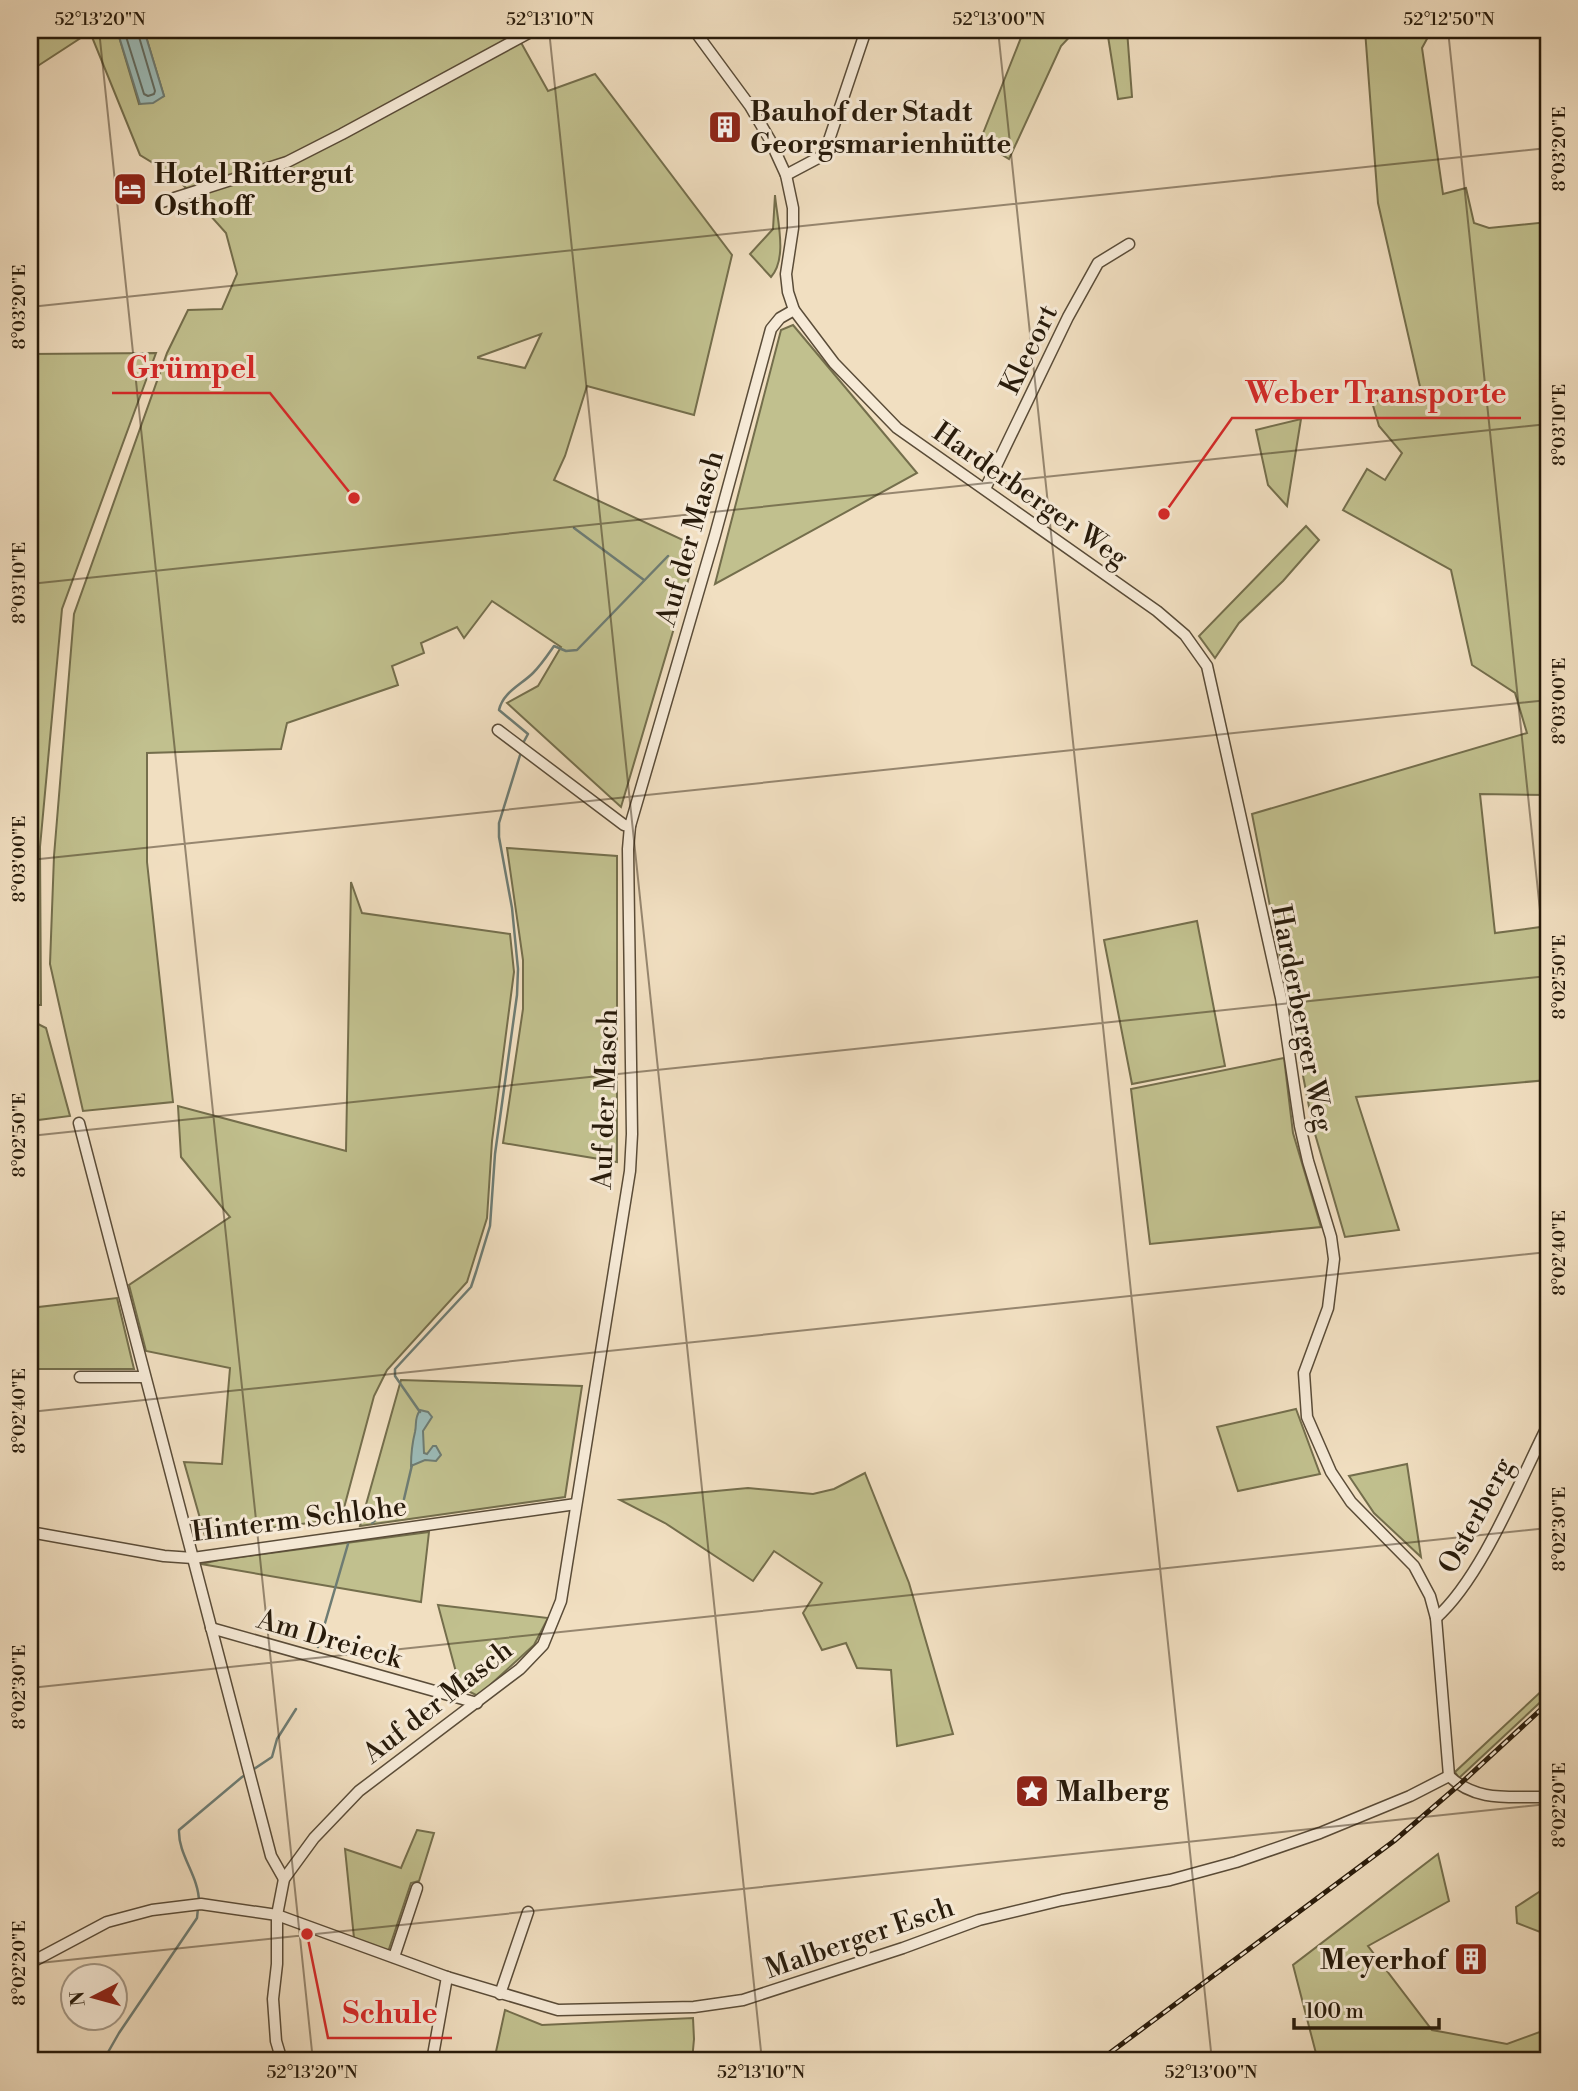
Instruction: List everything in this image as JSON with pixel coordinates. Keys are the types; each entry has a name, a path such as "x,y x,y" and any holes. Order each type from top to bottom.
{"street":[{"path":"162,202 287,162 534,30"},
{"path":"694,30 750,106 771,140 786,175 793,208 786,286 794,310"},
{"path":"786,175 820,157 827,146 866,30"},
{"name":"Kleeort","path":"985,489 1097,263 1129,244"},
{"name":"Harderberger Weg","path":"794,310 834,363 897,428 1157,611 1185,635 1207,666 1281,998 1300,1126 1331,1237 1334,1259 1328,1308 1304,1373 1307,1417 1331,1472 1352,1502 1414,1566 1430,1596 1436,1618 1449,1776"},
{"name":"Auf der Masch","path":"284,1879 314,1838 359,1791 520,1669 543,1644 561,1601 629,1171 632,1134 628,849 630,826 715,535 771,328 780,318 794,310"},
{"path":"498,730 624,825 630,826"},
{"path":"79,1123 271,1856 284,1879 277,1915 277,1964 273,1999 276,2041 282,2061"},
{"path":"80,1377 144,1377"},
{"name":"Osterberg","path":"1436,1618 1452,1603 1488,1546 1548,1429"},
{"name":"Hinterm Schlohe","path":"30,1532 164,1556 193,1558 576,1504"},
{"name":"Am Dreieck","path":"211,1628 477,1703"},
{"path":"1449,1776 1470,1792 1485,1796 1548,1797"},
{"name":"Malberger Esch","path":"30,1963 107,1922 152,1910 197,1904 277,1915 447,1977 558,2010 694,2007 743,2000 903,1948 979,1920 1062,1900 1170,1880 1236,1862 1320,1833 1410,1796 1449,1776"},
{"path":"394,1958 417,1888"},
{"path":"500,1994 528,1912"},
{"path":"432,2061 447,1977"}],"shaded area":[{"path":"30,30 117,30 139,104 164,96 144,30 514,30 548,91 595,74 732,255 694,415 587,386 565,456 554,480 698,547 621,807 507,703 538,686 561,647 492,601 464,638 457,627 421,643 424,653 392,666 398,685 287,723 281,749 147,753 147,862 173,1102 83,1111 50,964 54,856 74,614 167,353 188,310 222,309 237,274 226,233 176,177 140,155 90,32 30,71","holes":["541,334 525,368 478,358 478,357"]},
{"path":"1024,30 1076,30 1061,46 1009,159 980,141"},
{"path":"1107,30 1127,30 1132,97 1118,99"},
{"path":"1365,30 1452,30 1428,37 1422,48 1443,194 1466,188 1474,223 1489,228 1548,222 1548,795 1480,794 1495,933 1548,926 1548,1080 1356,1097 1399,1230 1345,1237 1313,1127 1252,814 1527,733 1515,693 1472,665 1451,570 1343,510 1367,469 1385,480 1402,453 1379,426 1372,402 1421,391 1378,203"},
{"path":"775,195 780,249 779,260 771,277 750,254 773,229"},
{"path":"793,325 917,473 715,584 781,330"},
{"path":"156,353 62,609 40,847 41,1005 30,1005 30,354"},
{"path":"1301,419 1287,506 1268,485 1256,430"},
{"path":"1306,526 1319,540 1283,581 1239,623 1215,658 1199,636"},
{"path":"507,848 617,856 617,1162 503,1143 523,1009 523,960"},
{"path":"351,882 362,913 510,934 514,972 492,1141 487,1218 467,1282 387,1370 374,1396 341,1519 205,1536 184,1462 222,1464 230,1368 146,1351 129,1285 230,1217 181,1157 178,1106 346,1151"},
{"path":"1197,921 1225,1066 1132,1084 1104,940"},
{"path":"30,1020 46,1028 70,1116 30,1121"},
{"path":"1284,1058 1293,1133 1321,1227 1150,1244 1131,1089"},
{"path":"117,1298 134,1369 30,1369 30,1308"},
{"path":"401,1380 582,1386 565,1497 360,1526"},
{"path":"1296,1409 1320,1474 1238,1491 1217,1427"},
{"path":"1407,1464 1421,1557 1374,1513 1349,1476"},
{"path":"865,1473 909,1583 953,1734 897,1746 891,1670 857,1668 846,1643 822,1650 803,1613 822,1583 774,1551 753,1581 665,1523 620,1500 748,1488 813,1494 834,1489"},
{"path":"429,1532 421,1602 201,1564 219,1560"},
{"path":"438,1605 548,1618 534,1645 478,1696 460,1687"},
{"path":"1548,1685 1548,1695 1459,1778 1455,1772"},
{"path":"1548,1816 1548,1935 1517,1923 1516,1907 1542,1890"},
{"path":"417,1830 434,1833 419,1881 411,1883 388,1952 354,1938 345,1849 401,1868"},
{"path":"1438,1854 1449,1901 1368,1946 1432,2030 1507,2044 1548,2029 1548,2061 1318,2061 1293,1965"},
{"path":"505,2010 542,2025 693,2018 692,2061 494,2061"}],"water":[{"path":"117,30 144,30 164,96 153,103 140,104"},
{"path":"420,1410 428,1412 432,1417 423,1431 424,1453 427,1454 436,1446 441,1455 436,1461 425,1460 411,1466 416,1419"}],"waterway":[{"path":"574,528 644,580"},
{"path":"522,745 528,734 499,710 504,698 536,670 554,646 566,651 577,650 668,556"},
{"path":"420,1412 395,1376 395,1369 471,1287 490,1226 495,1154 517,995 518,969 499,823 521,752"},
{"path":"404,1499 412,1465"},
{"path":"372,1523 385,1511"},
{"path":"318,1647 348,1544"},
{"path":"199,1902 196,1883 182,1848 179,1830 242,1777 272,1757 277,1739 296,1709"},
{"path":"103,2061 197,1918 198,1908"}],"railway":[{"path":"1099,2061 1394,1841 1548,1703"}],"place":[{"name":"Bauhof der Stadt Georgsmarienhütte","path":"725,127"},
{"name":"Hotel Rittergut Osthoff","path":"130,189"},
{"name":"Grümpel","path":"354,498"},
{"name":"Weber Transporte","path":"1164,514"},
{"name":"Malberg","path":"1032,1791"},
{"name":"Schule","path":"307,1934"},
{"name":"Meyerhof","path":"1471,1959"}]}
